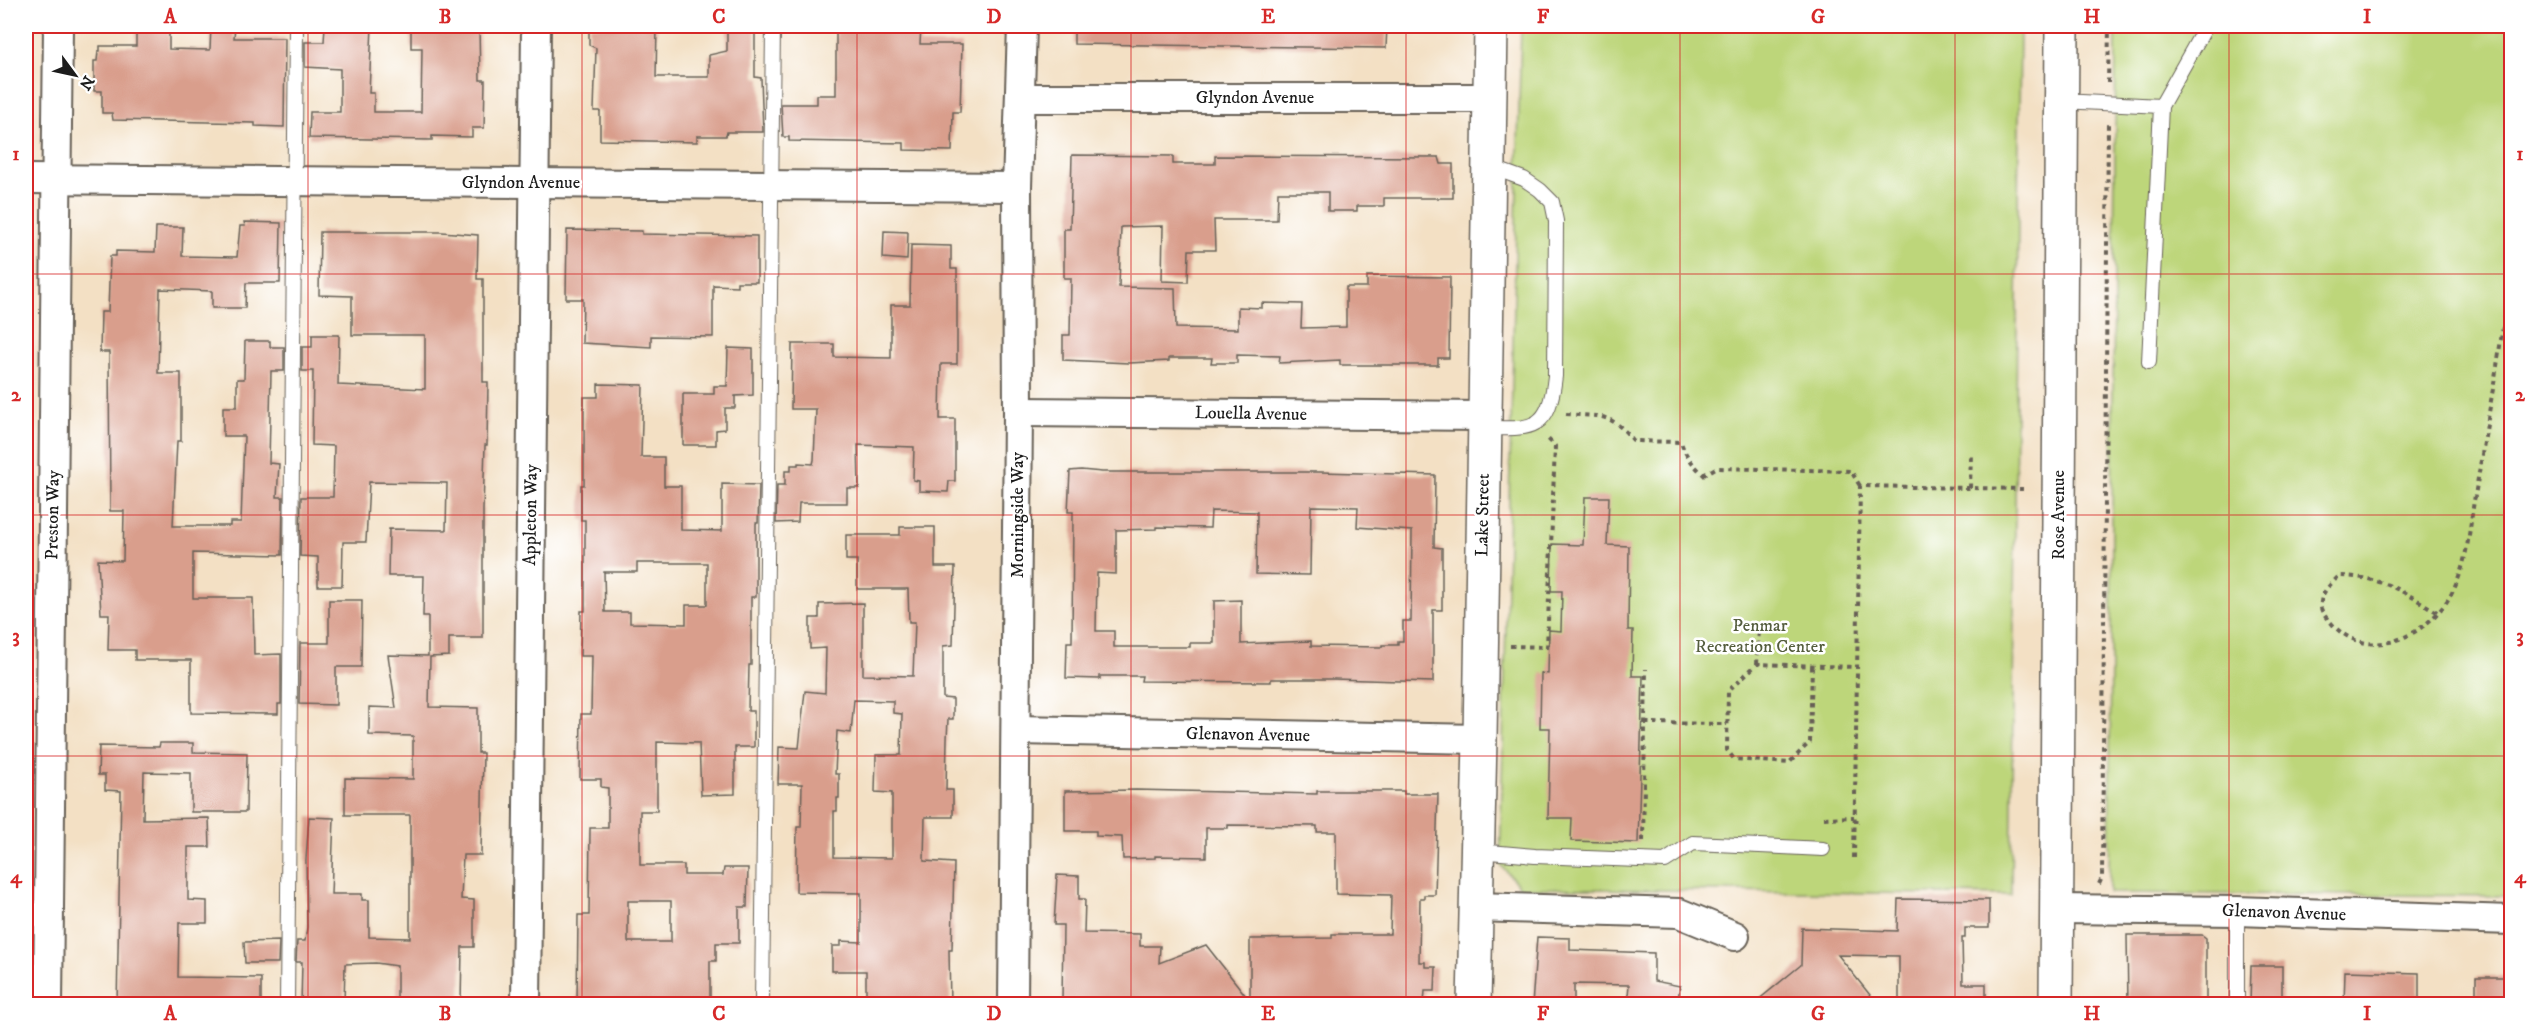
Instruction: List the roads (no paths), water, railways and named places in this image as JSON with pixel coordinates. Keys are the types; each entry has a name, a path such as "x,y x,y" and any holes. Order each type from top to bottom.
{"street":[{"name":"Preston Way","path":"48,1005 58,26"},
{"name":"Appleton Way","path":"525,1005 536,26"},
{"name":"Morningside Way","path":"1012,1005 1018,412 1017,187 1022,26"},
{"name":"Lake Street","path":"1474,1005 1491,26"},
{"name":"Rose Avenue","path":"2056,1005 2062,26"},
{"name":"Glyndon Avenue","path":"1021,98 1489,98"},
{"name":"Glyndon Avenue","path":"26,179 1017,187"},
{"name":"Louella Avenue","path":"1018,412 1484,422"},
{"name":"Glenavon Avenue","path":"1016,730 1480,740"},
{"path":"1476,907 1679,913 1735,936"},
{"name":"Glenavon Avenue","path":"2057,909 2237,911 2511,920"}],"lane":[{"path":"287,1005 296,26"},
{"path":"762,1005 773,26"},
{"path":"2149,362 2161,106 2206,26"},
{"path":"2062,101 2161,106"},
{"path":"1484,422 1531,427 1542,419 1552,399 1555,376 1556,221 1552,202 1524,179 1488,166"},
{"path":"1478,851 1665,861 1693,843 1822,849"},
{"path":"2237,911 2237,1005"}],"park label":[{"name":"Penmar Recreation Center","path":"1760,636"}]}
